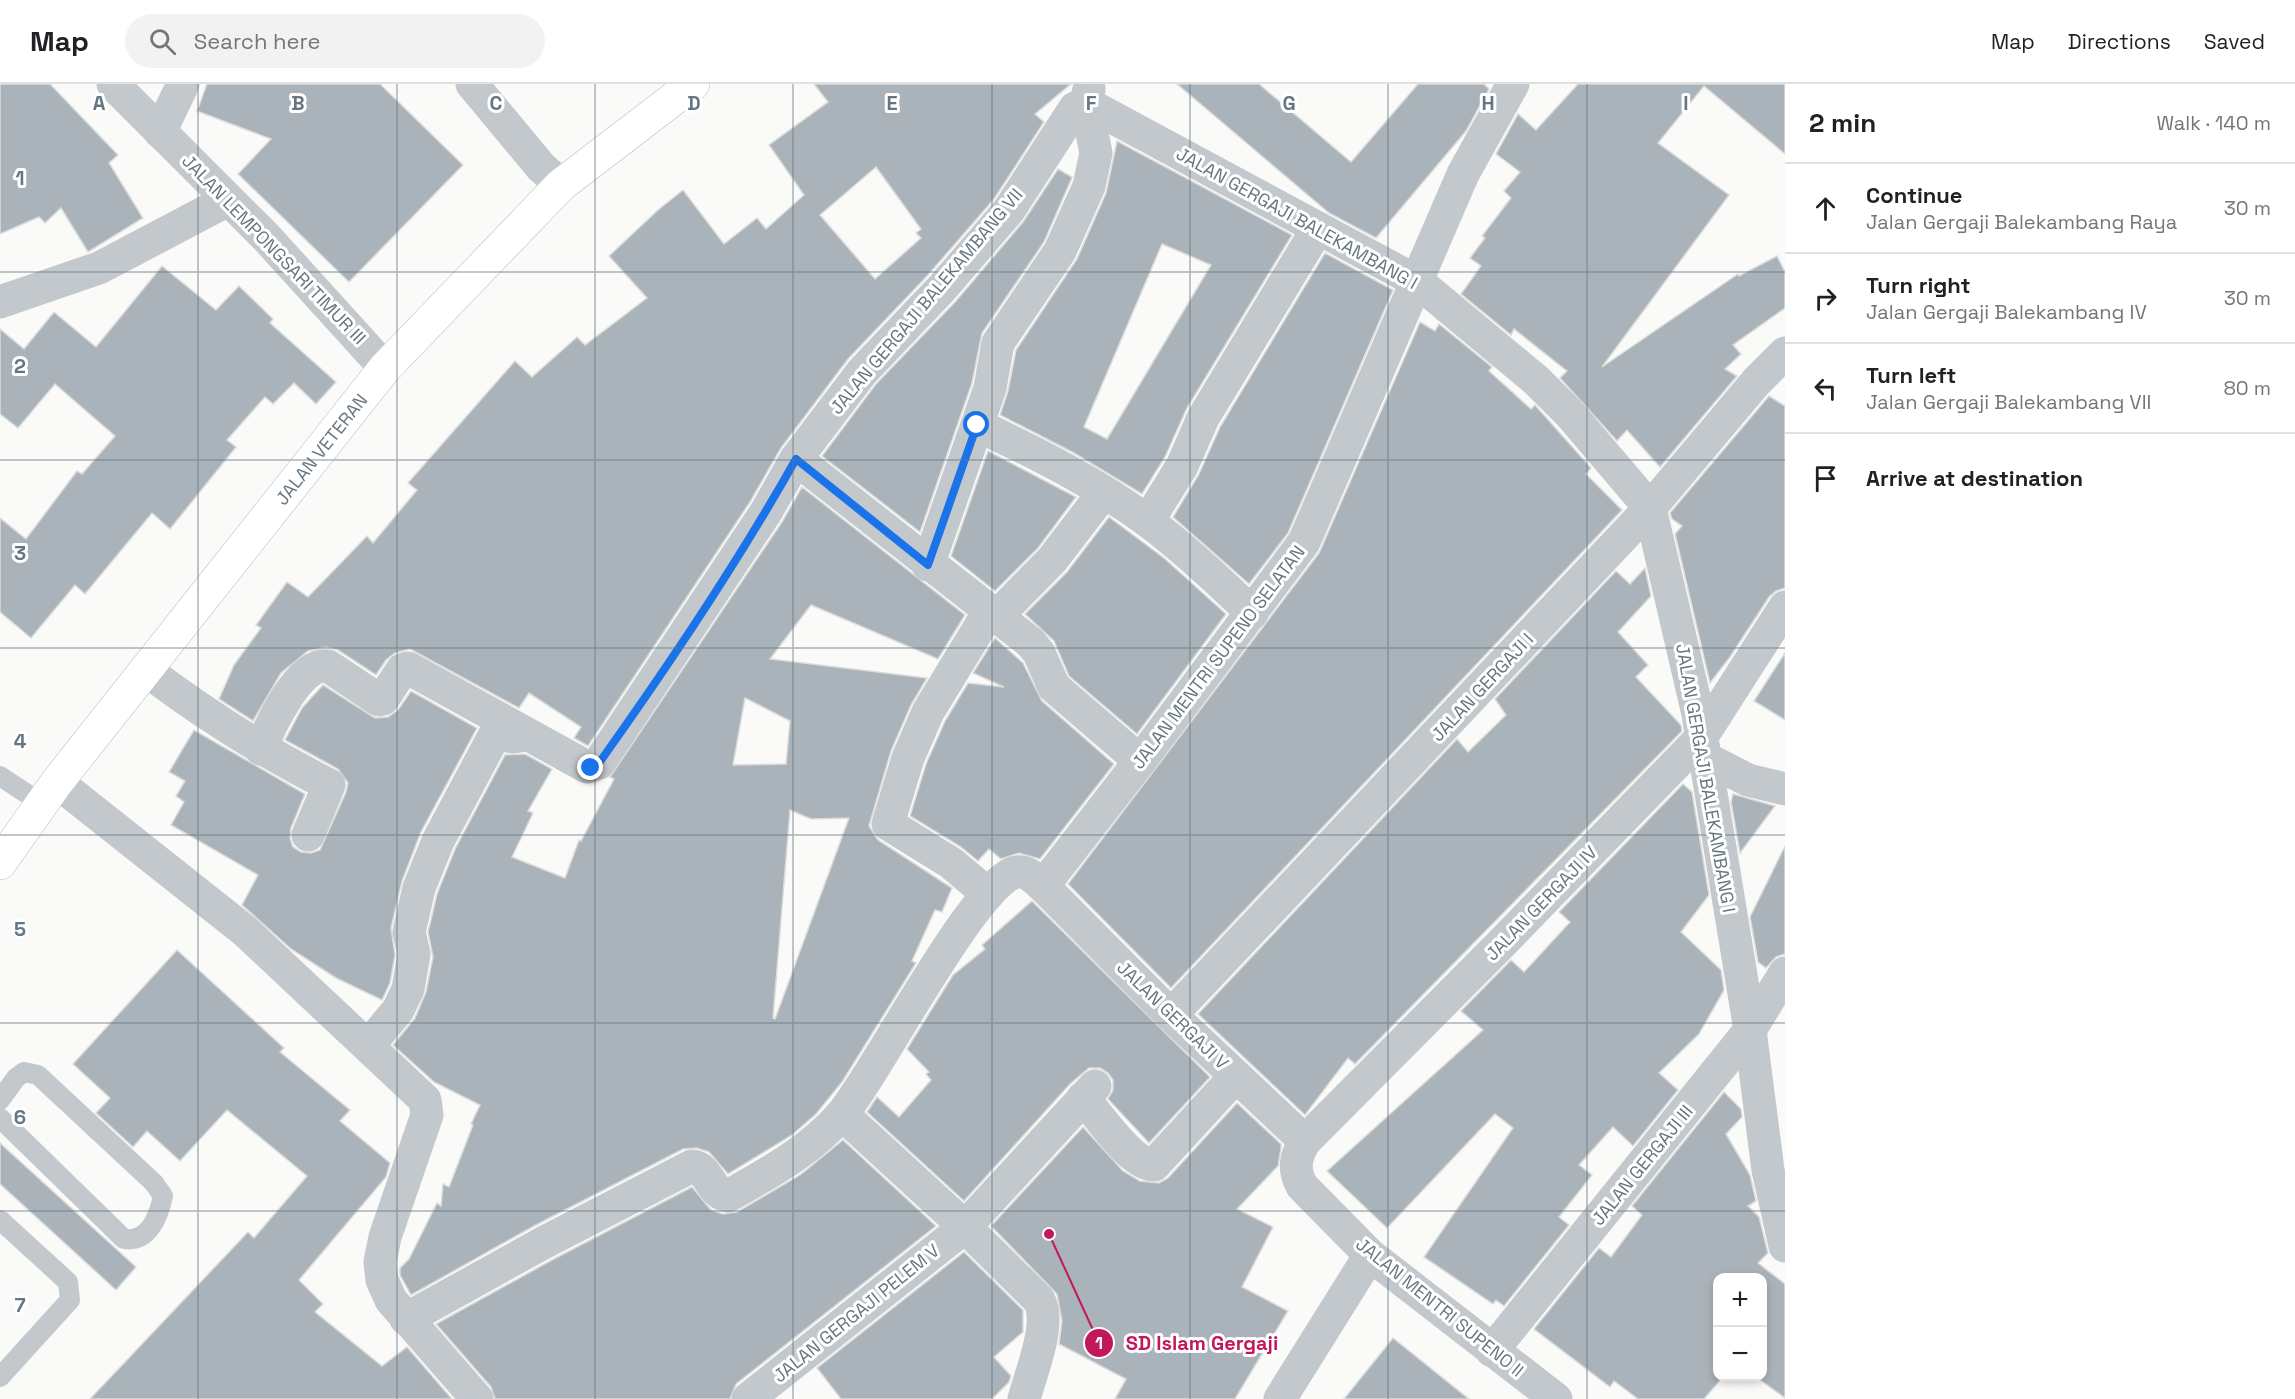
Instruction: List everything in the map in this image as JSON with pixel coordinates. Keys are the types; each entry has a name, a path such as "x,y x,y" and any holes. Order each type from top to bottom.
{"main road":[{"name":"JALAN VETERAN","path":"0,863 49,792 385,368 561,185 693,84"}],"street":[{"name":"JALAN LEMPONGSARI TIMUR III","path":"112,84 266,237 385,368"},
{"path":"160,132 183,84"},
{"path":"472,84 542,167 561,185"},
{"name":"JALAN MENTRI SUPENO SELATAN","path":"1043,886 1295,555 1313,524 1463,174 1513,84"},
{"path":"928,565 990,388 998,343 1060,251 1089,186 1096,153 1088,93"},
{"name":"JALAN GERGAJI BALEKAMBANG I","path":"1088,93 1318,228 1418,282 1536,380 1570,414 1650,508 1698,714 1750,1030 1768,1170 1785,1246"},
{"name":"JALAN GERGAJI BALEKAMBANG VII","path":"527,735 587,767 599,763 637,710 766,512 796,459 862,372 942,288 1009,210 1075,108 1088,93"},
{"path":"0,302 99,268 228,200"},
{"path":"1148,521 1177,477 1203,418 1318,228"},
{"name":"JALAN GERGAJI I","path":"1171,1015 1650,508 1756,382 1785,353"},
{"path":"977,425 1104,492 1148,521 1187,552 1252,613"},
{"path":"796,459 928,565 1031,643 1039,653 1054,687 1140,761"},
{"path":"988,894 951,863 888,824 908,758 928,712 993,613 1052,560 1104,492"},
{"name":"JALAN GERGAJI IV","path":"1302,1186 1296,1176 1296,1166 1297,1154 1305,1141 1500,945 1703,748 1785,607"},
{"path":"261,749 272,720 285,700 307,675 323,666 379,700 383,699 402,670 408,668 527,735"},
{"path":"146,670 210,717 261,749 329,785 308,835"},
{"path":"368,1046 398,1010 408,989 414,954 409,932 419,888 438,841 495,734 513,737 527,735"},
{"path":"1703,748 1748,780 1785,789"},
{"path":"49,792 245,931 425,1100 428,1107 385,1237 380,1262 382,1280 391,1300 406,1319 477,1399"},
{"name":"JALAN GERGAJI V","path":"406,1319 563,1232 692,1166 702,1170 719,1193 728,1196 794,1158 842,1114 861,1091 937,964 988,894 1014,873 1022,872 1031,875 1043,886 1171,1015 1305,1141"},
{"name":"JALAN GERGAJI III","path":"1492,1351 1750,1030 1785,973"},
{"name":"JALAN GERGAJI PELEM V","path":"748,1399 964,1227 1089,1092 1125,1148 1142,1162 1154,1165 1236,1076"},
{"path":"842,1114 1039,1300 1045,1311 1024,1399"},
{"name":"JALAN MENTRI SUPENO II","path":"1302,1186 1370,1255 1556,1399"},
{"path":"1280,1399 1370,1255"}],"lane":[{"path":"0,776 49,792"},
{"path":"0,1100 16,1078 24,1072 38,1075 154,1183 163,1196 159,1214 145,1234 133,1240 124,1239 0,1118"},
{"path":"0,1220 68,1282 70,1300 0,1377"}],"building":[{"path":"0,84 50,84 118,155 109,163 143,218 88,252 61,208 45,223 39,217 0,234"},
{"path":"207,84 380,84 463,165 349,282 238,174 271,139 197,111"},
{"path":"814,84 1071,84 1035,114 1044,122 994,199 928,275 848,359 781,448 750,502 588,746 574,738 581,727 529,693 519,708 410,649 395,653 386,660 376,675 338,650 326,647 308,651 281,673 253,721 219,699 234,665 261,628 256,625 287,582 308,597 367,536 373,543 417,490 408,483 515,361 532,377 577,337 585,345 647,298 609,256 658,210 683,190 724,244 757,218 766,229 804,195 769,145 828,102","holes":["876,167 921,229 916,233 921,238 875,279 820,215"]},
{"path":"1177,84 1259,84 1351,162 1418,84 1484,84 1489,89 1466,131 1376,238 1329,213"},
{"path":"1578,84 1785,84 1785,154 1704,86 1658,143 1729,195 1602,367 1738,274 1739,276 1777,256 1785,272 1785,308 1733,345 1741,354 1725,369 1737,376 1660,467 1627,430 1617,441 1560,378 1567,371 1514,329 1511,335 1461,294 1481,266 1470,258 1485,238 1482,236 1511,198 1504,191 1520,172 1496,154 1518,114 1536,130"},
{"path":"1117,141 1292,235 1187,408 1165,457 1142,494 1074,453 1000,415 1008,391 1016,350 1077,259 1106,193","holes":["1162,244 1211,265 1107,439 1084,427"]},
{"path":"1058,169 1072,177 1071,180 1044,242 982,333 972,383 920,532 822,456 876,384 956,301 1023,222"},
{"path":"1325,253 1393,290 1288,533 1249,584 1173,517 1199,474 1220,427"},
{"path":"162,266 216,310 239,286 273,319 270,323 336,382 316,404 294,383 273,404 265,397 227,440 236,447 170,529 152,513 85,594 75,585 31,638 0,612 0,518 26,539 77,471 82,474 115,436 55,384 18,428 0,414 0,329 24,349 54,312 96,347"},
{"path":"1420,322 1435,331 1439,324 1492,367 1489,371 1531,409 1535,405 1591,468 1586,474 1622,510 1171,988 1068,884 1319,553"},
{"path":"1769,396 1785,406 1785,588 1769,597 1710,683 1675,534 1682,526 1672,519 1670,513"},
{"path":"988,451 1076,497 1038,548 995,591 951,556"},
{"path":"802,487 965,615 938,659 811,605 770,659 927,678 911,705 891,751 869,826 878,840 952,888 942,912 935,910 912,961 916,963 842,1082 816,1114 792,1135 728,1174 709,1152 697,1148 683,1149 534,1226 411,1295 400,1275 400,1268 409,1259 437,1203 441,1206 443,1184 449,1187 480,1105 434,1082 393,1045 415,1018 426,992 433,957 428,932 437,894 455,849 505,755 525,754 552,769 528,811 533,813 512,857 565,878 579,840 581,841 614,779 610,777 782,522","holes":["745,698 790,721 786,764 733,765","790,810 811,819 849,818 775,1019 773,1018"]},
{"path":"1109,517 1164,558 1226,614 1137,734 1069,676 1054,641 1025,614 1067,572"},
{"path":"1645,568 1651,596 1618,632 1648,665 1636,677 1681,725 1682,731 1355,1064 1348,1058 1305,1115 1198,1014 1457,739 1468,752 1506,715 1495,699 1616,571 1630,584"},
{"path":"995,638 1023,663 1042,701 1114,764 1040,859 1019,853 1001,859 989,849 978,861 961,847 910,816 926,764 945,721 968,683 1004,687 973,673"},
{"path":"1785,653 1785,720 1754,701"},
{"path":"323,685 375,718 388,717 398,710 411,691 477,728 421,832 402,881 391,928 395,955 390,983 382,1000 336,978 291,949 242,905 258,875 171,825 184,802 176,796 185,781 169,772 194,730 305,794 291,828 290,838 293,847 301,852 311,853 320,850 348,783 338,769 285,740 302,708"},
{"path":"1683,784 1692,792 1709,895 1681,932 1721,970 1724,990 1699,1034 1659,1073 1678,1090 1633,1146 1613,1127 1579,1165 1592,1175 1559,1217 1569,1225 1504,1306 1496,1300 1493,1304 1424,1257 1513,1128 1495,1114 1387,1228 1327,1171 1483,1030 1461,1011 1511,960 1524,972 1570,922 1559,912"},
{"path":"1733,794 1775,806 1740,853 1731,802"},
{"path":"1785,846 1785,954 1776,957 1766,968 1758,962 1750,917"},
{"path":"1032,901 1210,1077 1149,1143 1108,1099 1113,1090 1113,1080 1108,1073 1100,1068 1089,1068 1070,1084 964,1201 867,1112 877,1097 899,1117 931,1080 926,1074 929,1072 907,1049 953,975 985,949 982,945"},
{"path":"177,950 284,1048 280,1052 350,1110 340,1121 390,1163 386,1177 299,1280 323,1304 315,1312 382,1366 407,1347 452,1399 90,1399 248,1232 254,1238 307,1176 227,1110 180,1161 147,1131 133,1147 96,1113 110,1098 73,1064"},
{"path":"1724,1092 1741,1109 1742,1117 1726,1134 1750,1175 1756,1201 1748,1206 1759,1217 1768,1253 1758,1263 1785,1284 1785,1398 1762,1381 1767,1381 1767,1273 1713,1273 1713,1381 1720,1381 1704,1399 1638,1399 1614,1381 1610,1387 1534,1329 1599,1248 1611,1257 1642,1215 1632,1206"},
{"path":"1237,1103 1281,1144 1278,1166 1237,1209 1273,1227 1242,1287 1288,1311 1235,1399 1115,1399 1126,1379 1059,1344 1062,1321 1057,1294 991,1226 1083,1127 1123,1171 1140,1181 1159,1183 1168,1178"},
{"path":"843,1140 936,1226 736,1384 730,1399 495,1399 491,1387 436,1324 692,1187 711,1210 723,1214 737,1212 800,1175"},
{"path":"0,1143 136,1267 116,1290 0,1184"},
{"path":"964,1252 1023,1310 1023,1332 994,1357 1011,1376 1009,1382 992,1399 841,1399 817,1368"},
{"path":"1393,1338 1469,1399 1344,1399"}],"place":[{"name":"SD Islam Gergaji","path":"1049,1234"}],"route":[{"path":"591,768 599,763 637,710 766,512 796,459 928,565 977,425"}]}
